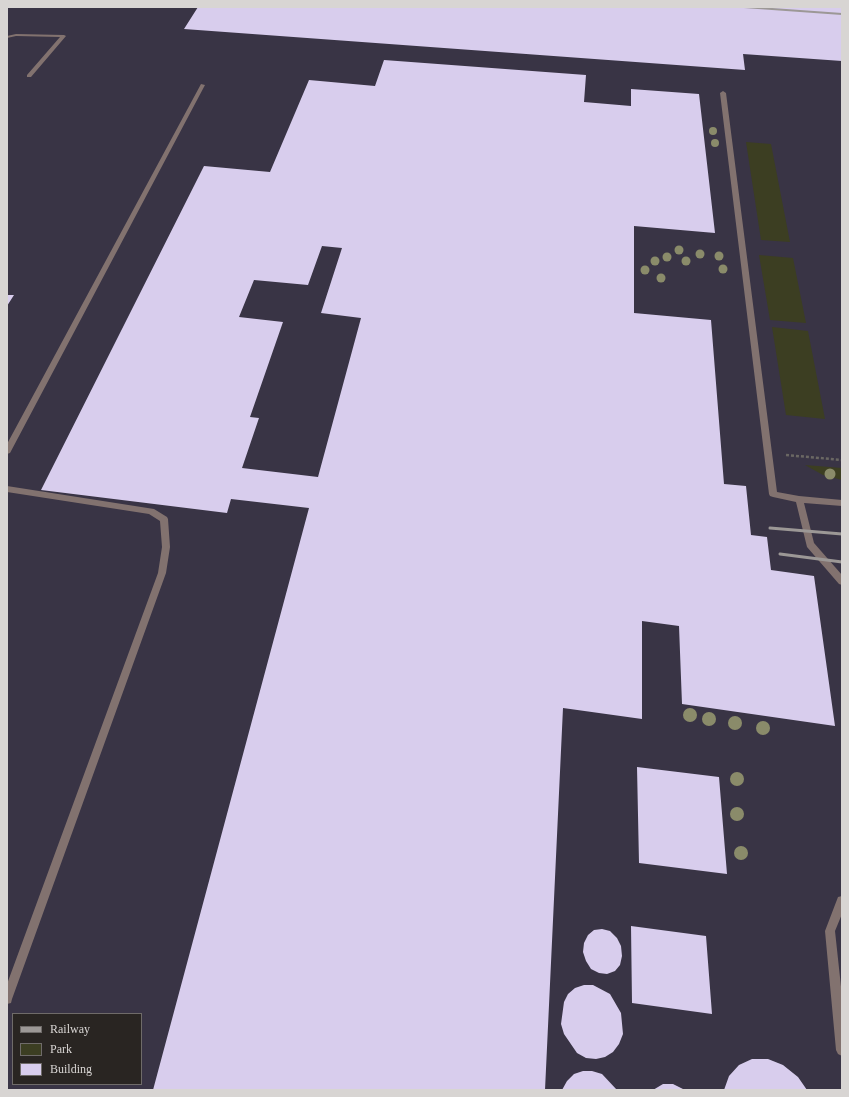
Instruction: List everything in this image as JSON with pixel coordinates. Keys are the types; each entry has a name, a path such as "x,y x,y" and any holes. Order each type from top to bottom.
{"lane":[{"path":"7,37 16,35 64,36 29,76"},
{"path":"7,451 203,84"},
{"path":"723,93 773,494 799,499 842,503"},
{"path":"7,489 151,511 164,519 166,548 162,573 7,999"},
{"path":"799,499 810,545 842,581"},
{"path":"842,901 830,931 842,1050"}],"path":[{"path":"768,453 842,460"}],"shaded area":[{"path":"7,7 842,7 842,1090 7,1090"}],"green space":[{"path":"746,142 771,144 790,242 761,240"},
{"path":"759,255 793,258 806,323 770,320"},
{"path":"772,327 808,331 825,419 786,415"},
{"path":"805,465 842,468 842,480 823,475"}],"building":[{"path":"198,7 842,7 842,61 743,54 745,70 184,29"},
{"path":"384,60 586,75 584,102 631,106 631,89 699,94 715,233 634,226 634,313 711,320 724,484 746,486 751,535 767,537 771,570 814,576 835,726 682,704 679,626 642,621 642,719 563,708 545,1090 153,1090 309,508 231,499 227,513 41,490 204,166 270,172 309,80 375,86","holes":["322,246 342,248 321,313 361,318 318,477 242,468 259,418 250,417 283,322 239,317 254,280 308,285"]},
{"path":"7,295 14,295 7,306"},
{"path":"637,767 719,777 727,874 639,863"},
{"path":"631,926 706,936 712,1014 632,1003"},
{"path":"602,929 610,931 617,938 621,946 622,956 620,965 615,971 607,974 599,973 591,969 583,952 584,943 588,935 594,930"},
{"path":"584,985 593,985 610,994 621,1013 623,1034 619,1044 613,1052 605,1057 596,1059 586,1058 577,1053 564,1034 561,1024 564,1002 568,994 575,988"},
{"path":"752,1059 768,1059 783,1065 798,1077 807,1090 724,1090 729,1076 739,1065"},
{"path":"583,1071 592,1071 602,1074 617,1090 562,1090 567,1081 574,1074"},
{"path":"663,1084 673,1084 685,1090 653,1090"}],"railway":[{"path":"744,7 842,14"},
{"path":"770,528 842,534"},
{"path":"780,554 842,562"}]}
